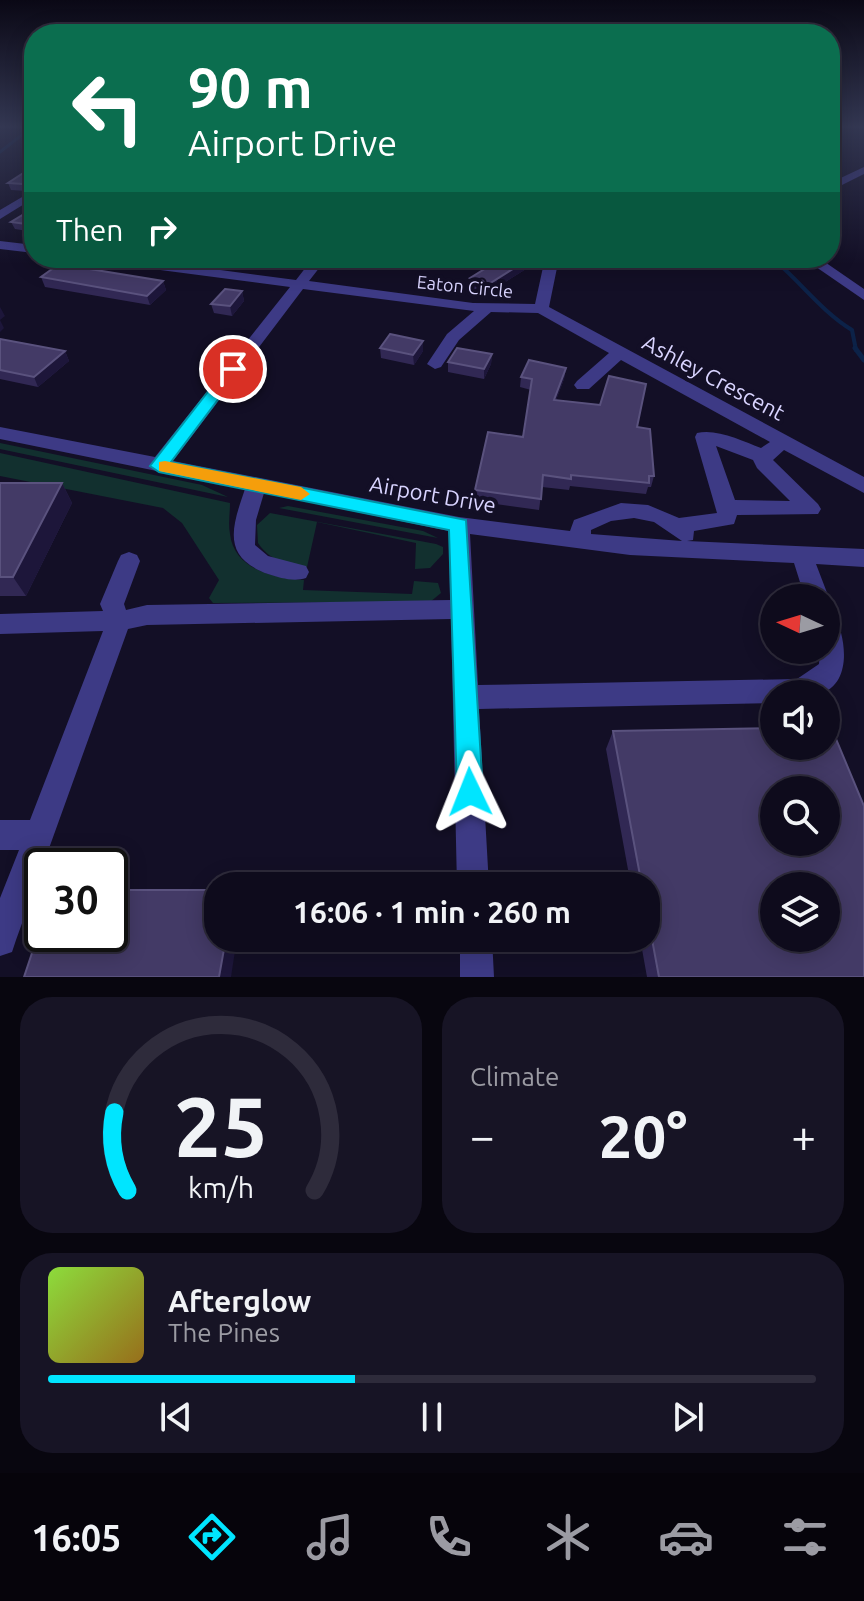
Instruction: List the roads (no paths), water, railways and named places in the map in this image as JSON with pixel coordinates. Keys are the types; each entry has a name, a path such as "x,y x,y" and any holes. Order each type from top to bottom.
{"street":[{"path":"840,183 859,173"},
{"path":"0,215 24,199"},
{"path":"0,245 24,248"},
{"name":"Eaton Circle","path":"173,268 486,309 541,309"},
{"path":"159,466 312,268"},
{"path":"541,309 550,268"},
{"path":"824,268 864,296"},
{"path":"435,364 453,337 486,309"},
{"name":"Ashley Crescent","path":"541,309 864,486"},
{"path":"583,385 620,352"},
{"name":"Airport Drive","path":"0,433 459,525 580,542 803,558 864,558"},
{"path":"675,526 704,519 727,519 727,507 704,437 734,444 762,456 766,467 811,509 727,507"},
{"path":"762,456 784,442"},
{"path":"256,485 240,531 248,554 271,568 298,572"},
{"path":"580,542 581,526 625,509 646,511 675,526 689,539 693,551"},
{"path":"459,525 472,872"},
{"path":"803,558 812,584"},
{"path":"0,940 119,621 112,604 129,561"},
{"path":"0,624 119,621 147,615 462,609"},
{"path":"466,697 799,691 820,682 831,664"},
{"path":"0,835 39,835"},
{"path":"476,952 477,977"}],"waterway":[{"path":"783,268 830,314 852,330 856,349"},
{"path":"856,349 864,360"}]}
